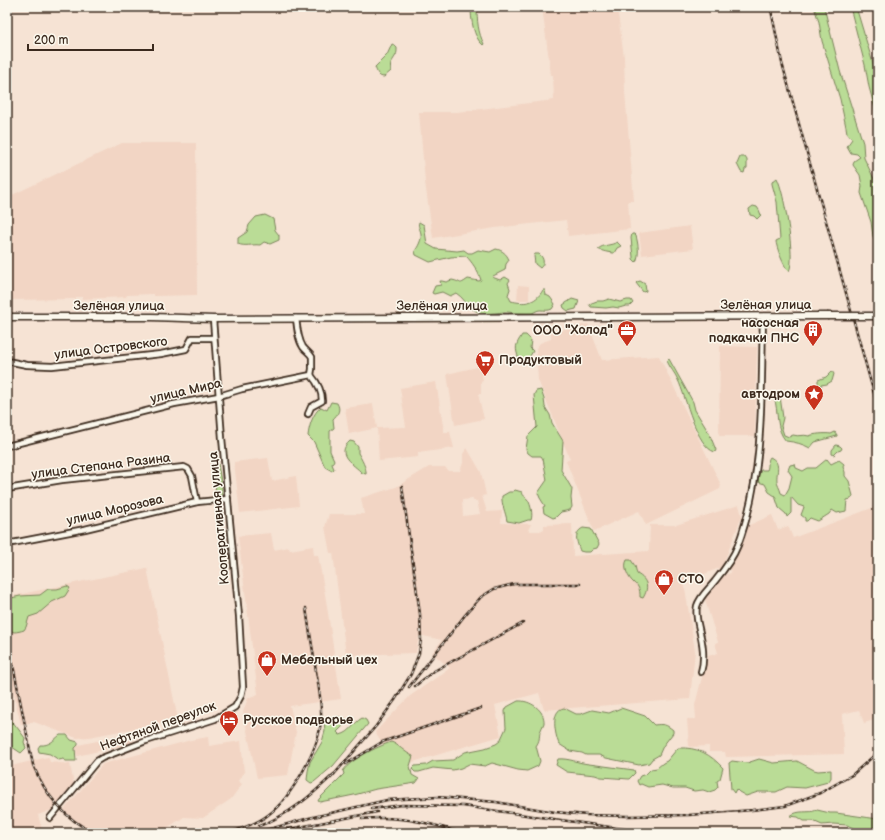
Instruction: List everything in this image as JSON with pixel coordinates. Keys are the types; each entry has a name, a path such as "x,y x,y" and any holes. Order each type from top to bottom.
{"street":[{"path":"701,672 704,658 696,615 698,604 734,553 747,517 755,482 759,437 763,316"},
{"name":"Зелёная улица","path":"7,317 152,317 212,319 878,316"},
{"path":"296,318 300,341 304,349 312,357 311,375 322,395 322,401 311,407 308,414"},
{"name":"Кооперативная улица","path":"212,319 240,616 243,687 241,696 235,706 229,711"},
{"name":"улица Островского","path":"7,361 27,365 52,366 161,354 186,349 192,338 213,338"},
{"name":"улица Мира","path":"7,446 174,404 219,396 242,389 311,375"},
{"name":"улица Степана Разина","path":"7,489 62,480 184,467 190,470 197,502"},
{"name":"улица Морозова","path":"7,544 85,529 197,502 228,499"},
{"name":"Нефтяной переулок","path":"50,818 97,761 102,758 146,741 215,719 229,711"}],"shaded area":[{"path":"542,7 617,7 624,57 625,92 634,201 628,201 630,229 568,236 566,220 495,228 433,238 425,182 419,112 457,112 554,100 553,75 551,75"},
{"path":"122,143 196,143 197,295 154,296 154,294 82,299 82,297 76,297 76,299 7,300 7,196 10,196"},
{"path":"690,226 693,249 642,255 639,233"},
{"path":"518,285 529,286 529,300 517,300"},
{"path":"588,324 602,360 659,356 721,485 720,489 646,525 639,511 594,531 566,461 570,459 538,380 536,348 540,343 551,339 551,332"},
{"path":"720,346 757,347 755,436 719,436"},
{"path":"477,367 482,373 483,381 481,382 481,394 478,394 484,419 455,425 447,374"},
{"path":"436,382 444,432 450,432 454,448 418,453 418,457 379,461 377,428 406,427 400,388"},
{"path":"373,404 377,428 349,434 345,408"},
{"path":"467,448 481,472 486,495 482,496 487,512 502,511 501,523 531,524 528,530 531,531 540,531 544,529 544,525 572,524 573,556 649,551 650,525 676,525 739,505 742,516 722,567 684,582 695,651 690,699 544,710 539,693 495,705 501,736 396,767 375,732 410,696 450,668 432,653 442,640 419,635 416,653 346,655 333,553 330,553 325,527 329,514 364,514 361,498 396,487 429,467 445,467 448,471 460,471 463,463 463,454","holes":["473,499 473,501 477,501 480,514 463,516 462,500"]},
{"path":"268,458 272,481 296,476 299,506 240,513 234,462"},
{"path":"877,506 878,719 864,723 859,710 842,714 844,754 726,757 725,752 709,752 709,746 689,747 687,719 696,719 695,705 708,656 718,653 715,643 718,642 704,597 721,576 731,573 728,565 745,527 772,515 778,530 788,526 793,538"},
{"path":"271,533 274,550 289,547 290,550 313,546 314,555 318,555 341,699 290,706 296,732 288,775 257,778 243,712 248,698 258,694 238,536"},
{"path":"147,568 178,720 77,738 34,722 21,725 7,665 7,597"},
{"path":"131,734 133,743 77,756 75,748 78,745"},
{"path":"208,737 209,746 241,741 244,772 238,781 242,784 231,799 203,818 184,817 159,833 94,833 63,811 103,764 191,740"},
{"path":"48,757 50,762 70,764 74,785 54,809 38,815 43,833 7,833 7,767"}],"green space":[{"path":"471,7 477,7 478,26 484,44 483,45 475,33 472,22"},
{"path":"814,7 824,7 840,71 863,143 864,158 877,185 878,249 861,193 862,186 860,175 853,165 854,161 860,157 857,154 851,153 847,146 852,139 847,133 840,99 822,41 819,22"},
{"path":"850,7 856,7 878,80 878,120 869,87"},
{"path":"392,44 397,48 397,53 391,64 391,71 382,77 378,74 375,67 387,55"},
{"path":"740,157 745,157 747,160 747,168 745,169 744,173 741,172 737,164"},
{"path":"777,178 783,196 790,240 791,264 789,271 781,257 776,241 780,239 777,202 772,182"},
{"path":"753,206 757,207 761,215 757,219 750,215 749,209"},
{"path":"265,215 273,219 275,230 279,235 279,240 270,244 264,242 260,245 238,244 238,238 247,232 249,225 256,217"},
{"path":"419,222 424,225 427,244 436,249 457,251 464,250 468,253 478,250 490,252 496,249 502,251 506,254 509,260 506,264 505,270 492,277 500,280 505,277 510,280 508,283 510,289 508,295 511,301 520,303 529,302 545,290 546,295 550,297 555,304 552,309 539,310 532,313 482,313 472,308 456,293 450,296 442,292 432,293 435,286 441,285 440,281 446,282 452,280 461,283 468,279 481,280 475,267 466,256 451,257 430,262 416,255 415,251 420,243 421,237 418,225"},
{"path":"632,234 636,236 638,245 638,256 636,262 633,259"},
{"path":"617,242 621,246 617,248 614,253 598,249 603,246"},
{"path":"535,254 539,254 543,259 543,265 540,268 535,264"},
{"path":"640,281 645,284 646,291 643,292 636,283"},
{"path":"572,299 579,301 576,309 568,311 563,305"},
{"path":"609,299 620,302 631,300 633,303 630,306 619,308 591,307 589,304"},
{"path":"522,335 526,335 531,340 530,348 533,351 530,356 532,360 530,361 519,360 516,347"},
{"path":"669,359 693,402 695,410 709,433 716,450 715,452 708,448 702,441 697,431 678,380 667,361"},
{"path":"832,371 834,374 832,381 827,384 815,386 818,384 818,380 826,377"},
{"path":"541,390 545,407 550,415 552,423 563,441 561,470 572,489 572,507 570,510 561,512 553,518 544,513 543,507 545,506 538,493 547,480 543,459 541,456 532,456 526,449 528,436 537,427 534,395 536,391"},
{"path":"776,394 780,395 783,418 781,426 784,435 789,437 793,435 809,436 831,434 835,432 837,436 815,442 810,448 799,443 786,441 780,431 774,397"},
{"path":"331,402 337,403 339,410 338,414 333,419 334,428 330,431 330,451 334,460 332,464 334,469 332,471 325,467 314,442 308,436 310,424 318,410 321,407 327,410"},
{"path":"350,441 354,442 358,447 358,453 365,466 366,474 362,473 350,463 345,455 344,451"},
{"path":"836,445 842,448 834,455 832,454 832,450"},
{"path":"770,457 776,462 778,468 777,484 781,493 785,495 789,488 792,476 788,470 790,465 795,464 796,468 803,471 808,468 816,468 827,459 831,464 839,460 844,464 843,467 845,476 849,481 853,496 851,499 847,500 846,511 837,513 832,510 829,514 818,521 810,518 805,521 805,518 801,515 804,507 798,505 791,497 791,513 787,517 786,514 779,508 775,496 769,492 765,484 758,482 758,477 761,470 767,470"},
{"path":"218,464 222,488 222,495 220,497 215,494 215,467"},
{"path":"515,490 522,492 528,500 532,515 531,520 519,523 507,521 502,496"},
{"path":"583,528 591,529 599,544 597,548 590,552 580,551 577,535"},
{"path":"627,560 631,560 635,566 637,574 641,576 646,584 647,588 643,598 640,597 640,590 637,585 628,575 626,566"},
{"path":"67,586 70,588 65,596 52,602 38,614 29,617 24,630 14,632 11,630 7,623 7,599 20,596 40,595 48,589 57,589"},
{"path":"518,701 532,704 539,710 544,718 539,741 536,746 540,761 538,766 527,771 492,763 485,766 469,764 453,770 433,768 415,772 412,769 415,766 426,765 433,761 453,760 465,752 496,744 500,741 506,728 505,711 507,707"},
{"path":"7,705 9,711 8,717 25,738 24,742 26,748 21,753 12,747 7,747"},
{"path":"564,708 576,714 581,714 592,710 609,713 621,708 645,716 654,725 666,726 673,730 673,733 663,746 659,755 652,759 649,763 639,765 606,758 599,755 586,755 570,751 559,744 555,729 555,718 557,713"},
{"path":"340,717 346,719 346,723 337,732 340,735 350,730 362,718 366,720 368,724 333,766 311,783 307,780 308,771 310,762 322,742 325,731 324,721 328,718"},
{"path":"60,735 67,735 71,740 78,742 78,745 75,748 76,761 66,761 63,759 59,760 50,754 39,752 38,748 40,745 49,744"},
{"path":"391,742 413,756 410,766 412,775 419,779 416,783 376,789 320,802 318,801 344,774 343,771 352,762 372,750"},
{"path":"678,748 692,749 703,752 723,768 720,779 717,781 718,787 715,790 709,792 703,790 694,791 685,788 673,788 662,785 648,787 641,784 639,785 637,781 640,776 646,774 651,769 657,768 667,761"},
{"path":"558,759 634,770 635,773 629,779 567,772 556,765"},
{"path":"759,759 774,763 797,761 814,770 831,770 831,778 828,782 805,788 787,787 776,792 758,792 746,796 736,789 734,793 731,789 729,763 732,761 747,763"},
{"path":"817,810 878,819 878,829 875,831 855,829 847,825 822,825 813,821 804,821 798,817 790,816 800,812"}],"railway":[{"path":"771,10 782,63 878,408"},
{"path":"331,778 376,726 395,700 411,674 419,653 421,640 420,614 402,486"},
{"path":"409,687 465,615 481,597 494,589 514,584 580,584"},
{"path":"229,833 259,821 277,807 295,785 316,744 321,719 321,701 306,608"},
{"path":"415,686 434,671 523,623"},
{"path":"7,642 33,765 38,776 57,805 74,821 94,833"},
{"path":"346,764 382,742 481,708"},
{"path":"259,832 309,818 387,800 438,797 496,802 555,812 587,815 689,815 785,806 820,793 852,775 878,752"},
{"path":"259,826 300,804 334,774"},
{"path":"371,809 402,805 463,806 652,833"},
{"path":"284,830 377,812"},
{"path":"362,819 387,818 412,820 461,833"}],"place":[{"name":"ООО \"Холод\"","path":"627,347"},
{"name":"насосная подкачки ПНС","path":"813,347"},
{"name":"Продуктовый","path":"485,377"},
{"name":"автодром","path":"814,411"},
{"name":"СТО","path":"664,596"},
{"name":"Мебельный цех","path":"267,677"},
{"name":"Русское подворье","path":"229,737"}]}
